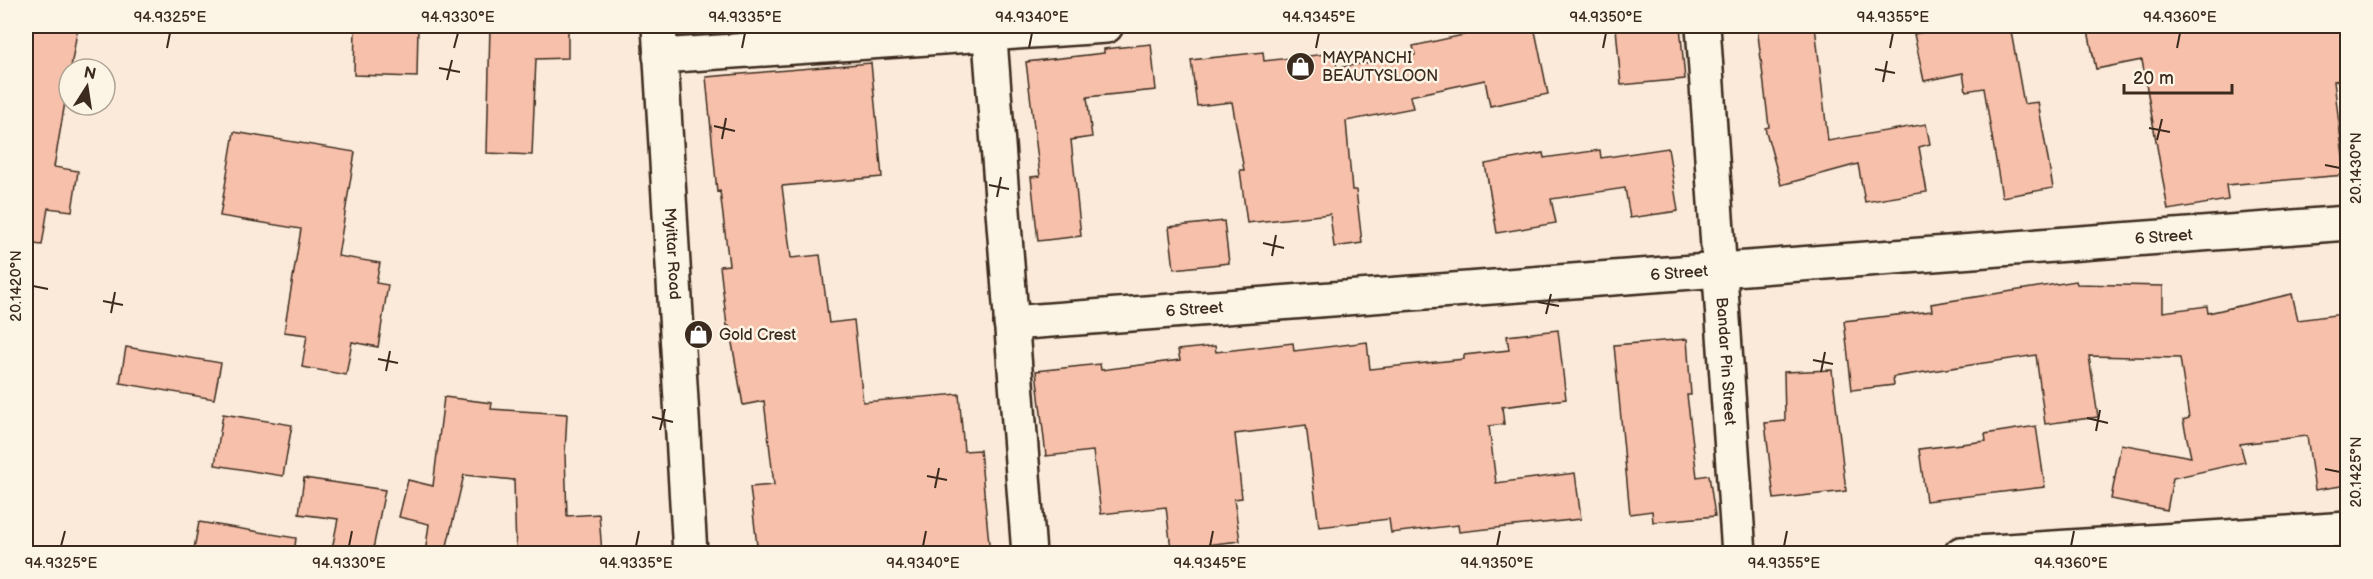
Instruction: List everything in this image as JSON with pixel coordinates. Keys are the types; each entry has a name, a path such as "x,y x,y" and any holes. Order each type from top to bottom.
{"street":[{"path":"660,41 1106,26"},
{"name":"Bandar Pin Street","path":"1703,26 1739,554"},
{"path":"989,30 1029,554"},
{"name":"Myittar Road","path":"660,41 690,554"},
{"name":"6 Street","path":"1011,323 2348,223"},
{"path":"1961,554 2348,529"}],"building":[{"path":"26,26 78,26 73,57 57,57 57,117 63,117 54,167 78,171 72,211 48,208 42,245 26,243"},
{"path":"355,26 418,26 417,77 354,75"},
{"path":"490,26 568,26 568,58 536,59 532,155 487,153"},
{"path":"1504,26 1534,26 1548,94 1490,106 1485,80 1410,96 1413,108 1346,121 1352,190 1356,190 1362,243 1334,247 1330,214 1247,223 1240,170 1244,170 1232,102 1197,106 1191,60 1263,52 1264,61 1335,53 1337,68 1415,55 1413,46"},
{"path":"1680,26 1685,79 1621,85 1616,28"},
{"path":"1757,26 1815,26 1828,141 1926,124 1930,144 1919,147 1927,192 1865,202 1858,164 1781,185 1765,128 1769,127"},
{"path":"1956,26 2010,26 2024,104 2038,102 2053,188 2002,197 1984,88 1966,91 1963,73 1924,81 1914,34"},
{"path":"2087,26 2348,26 2348,79 2334,81 2345,175 2226,185 2228,200 2168,210 2142,60 2096,69"},
{"path":"1151,44 1156,90 1087,97 1092,137 1071,140 1081,236 1038,241 1031,177 1040,176 1026,62 1104,53 1104,49"},
{"path":"871,63 882,177 782,186 791,258 820,255 829,323 854,320 863,402 959,394 964,451 980,450 990,554 833,554 832,549 795,554 758,554 750,487 774,485 764,401 743,405 729,326 727,326 720,266 729,265 720,191 717,192 706,77"},
{"path":"234,132 355,152 338,256 380,263 376,283 388,285 378,347 352,342 346,375 302,367 307,335 284,332 301,229 220,216"},
{"path":"1668,148 1678,211 1630,218 1625,188 1551,199 1556,223 1497,233 1485,164 1543,153 1544,158 1600,150 1601,158"},
{"path":"1224,221 1229,263 1174,269 1169,227"},
{"path":"2076,281 2077,284 2163,286 2163,312 2207,306 2208,313 2292,294 2298,320 2342,314 2348,360 2348,485 2315,490 2307,436 2240,444 2245,462 2173,478 2167,510 2111,499 2121,444 2191,457 2183,420 2189,418 2180,358 2089,356 2098,417 2045,424 2036,355 1893,377 1894,385 1852,390 1844,321 1932,311 1931,304"},
{"path":"1558,330 1566,399 1502,407 1504,424 1489,426 1496,483 1575,473 1581,519 1459,532 1458,525 1391,533 1389,519 1319,527 1306,425 1235,434 1242,498 1234,499 1240,541 1171,549 1166,507 1101,514 1093,451 1046,456 1036,371 1100,364 1101,370 1180,360 1178,350 1215,346 1216,352 1293,343 1294,351 1367,342 1370,369 1464,359 1464,355 1509,350 1507,336"},
{"path":"1687,339 1691,395 1687,395 1697,477 1709,475 1715,516 1653,522 1652,511 1630,514 1614,345"},
{"path":"126,347 221,363 214,399 120,383"},
{"path":"1832,370 1846,491 1774,499 1765,423 1785,421 1784,372"},
{"path":"444,397 492,403 491,409 567,414 565,454 567,516 599,514 602,554 516,554 514,480 464,475 445,554 425,554 429,524 399,517 408,480 433,486"},
{"path":"223,414 292,425 283,476 215,465"},
{"path":"2036,426 2045,487 1926,501 1919,449 1986,441 1985,434"},
{"path":"304,478 385,490 372,554 331,554 338,519 299,514"},
{"path":"199,522 296,538 294,554 193,554"}],"place":[{"name":"MAYPANCHI BEAUTYSLOON","path":"1301,67"},
{"name":"Gold Crest","path":"698,335"}]}
